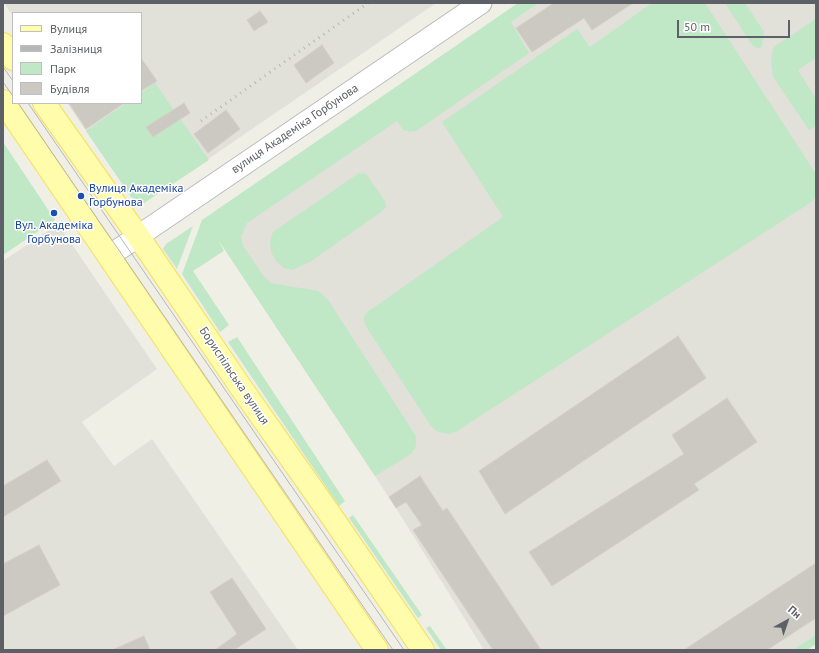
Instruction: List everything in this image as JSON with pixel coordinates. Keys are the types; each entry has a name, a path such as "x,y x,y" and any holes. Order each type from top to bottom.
{"main road":[{"path":"3,44 12,58"},
{"path":"3,101 377,650"},
{"name":"Бориспільська вулиця","path":"45,104 138,236 423,650"}],"street":[{"name":"вулиця Академіка Горбунова","path":"109,256 481,3"}],"shaded area":[{"path":"4,3 436,3 144,203 134,201 68,104 142,104 142,12 12,12 12,15"},
{"path":"539,3 816,3 816,635 792,650 484,650 396,508 214,233 215,221"},
{"path":"58,224 157,369 82,422 114,466 152,439 298,650 3,650 3,261"}],"green space":[{"path":"518,3 539,3 511,22 529,53 416,131 410,132 403,130 397,121 247,223 241,237 243,246 265,278 271,283 318,291 328,300 416,436 416,446 411,454 375,476 219,241 224,251 193,271 229,325 220,332 182,274 202,220"},
{"path":"652,3 705,3 816,174 816,197 810,203 457,431 450,434 438,432 431,426 365,325 364,318 366,313 503,217 442,122 577,29 590,47"},
{"path":"725,3 745,3 764,32 762,46 760,48 752,45"},
{"path":"816,19 816,58 798,70 816,99 816,126 809,130 773,77 771,63 774,47"},
{"path":"155,83 209,160 144,203 134,201 86,131 125,104 142,104 142,92"},
{"path":"3,142 55,220 3,255"},
{"path":"359,173 366,174 385,201 386,207 310,262 292,270 284,268 276,261 271,252 270,241 273,232"},
{"path":"193,226 177,269 163,249 166,244"},
{"path":"237,337 345,501 339,506 228,342"},
{"path":"353,515 422,615 418,618 349,518"},
{"path":"430,626 447,650 441,650 426,628"},
{"path":"816,635 816,644 807,650 792,650"}],"building":[{"path":"554,3 633,3 592,30 584,18 532,52 516,28"},
{"path":"260,11 268,22 254,31 247,20"},
{"path":"322,45 334,63 306,83 294,65"},
{"path":"142,59 157,81 142,90"},
{"path":"184,103 190,113 153,137 146,127"},
{"path":"70,104 123,104 86,129"},
{"path":"226,110 240,129 208,153 194,134"},
{"path":"678,336 706,378 505,514 479,471"},
{"path":"727,398 757,442 694,484 699,490 552,586 529,552 684,454 672,435"},
{"path":"47,460 61,481 3,517 3,486"},
{"path":"420,476 443,511 447,508 541,650 493,650 413,530 422,525 406,502 396,508 389,497"},
{"path":"39,545 60,585 3,616 3,564"},
{"path":"816,563 816,618 767,650 684,650"},
{"path":"232,578 266,629 234,650 215,650 237,634 210,592"},
{"path":"144,636 150,650 112,650"}],"tram line":[{"path":"3,67 12,80"},
{"path":"3,82 12,95"},
{"path":"19,104 393,650"},
{"path":"29,104 404,650"}],"railway":[{"path":"201,121 368,3"}],"place":[{"name":"Вулиця Академіка Горбунова","path":"81,196"},
{"name":"Вул. Академіка Горбунова","path":"54,213"}]}
